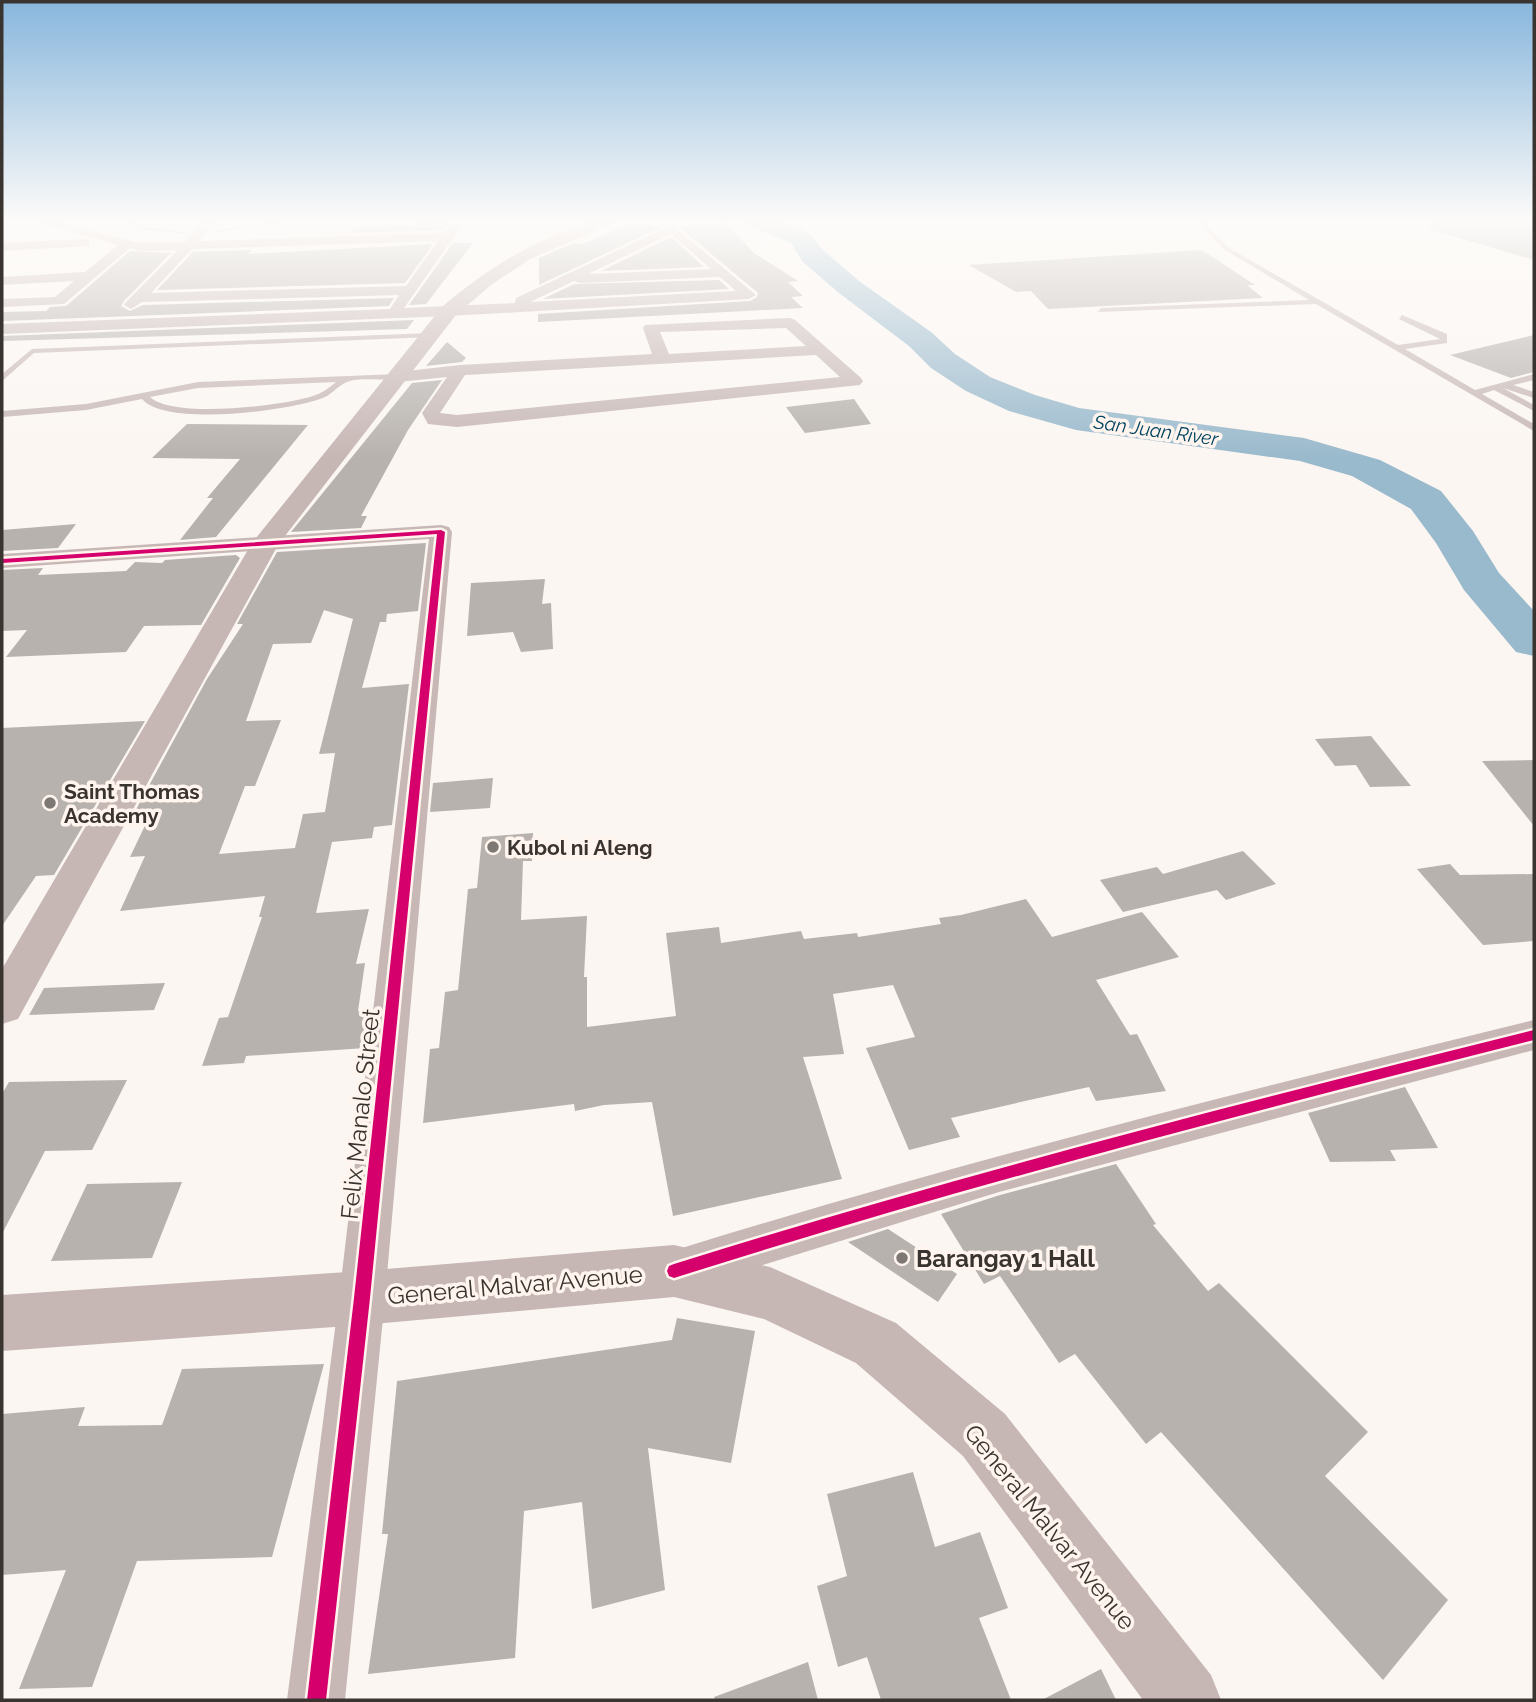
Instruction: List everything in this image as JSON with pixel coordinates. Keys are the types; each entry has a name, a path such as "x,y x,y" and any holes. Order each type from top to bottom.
{"main road":[{"path":"2,1007 266,543 449,311 461,300"},
{"name":"General Malvar Avenue","path":"2,1323 362,1298 674,1271 770,1294 876,1343 984,1435 1186,1700"}],"street":[{"path":"2,303 60,300"},
{"path":"108,324 137,300"},
{"path":"394,313 402,300"},
{"path":"507,308 522,300"},
{"path":"2,329 648,300"},
{"path":"460,370 431,413 435,419 457,421 854,381 790,324 651,328 662,358"},
{"path":"398,377 460,370 822,350"},
{"path":"682,400 689,357"},
{"path":"526,414 544,365"},
{"name":"Felix Manalo Street","path":"266,543 441,532 362,1298 316,1700"},
{"path":"2,561 266,543"},
{"path":"674,1271 834,1220 1227,1112 1534,1034"}],"lane":[{"path":"1315,300 1534,428"},
{"path":"1101,310 1318,302"},
{"path":"1397,348 1444,341 1444,336 1402,317"},
{"path":"2,378 32,351 430,335"},
{"path":"2,414 86,407 198,385 398,377"},
{"path":"1474,393 1534,377"},
{"path":"144,396 154,406 192,410 240,410 304,402 323,396 346,379"},
{"path":"1499,386 1534,395"},
{"path":"1499,386 1534,408"}],"building":[{"path":"72,300 125,300 121,306 130,311 143,305 392,300 389,306 2,321 2,312 46,311 50,307 66,306"},
{"path":"412,300 429,300 426,304 409,305"},
{"path":"795,300 803,308 538,322 538,314"},
{"path":"1040,300 1216,300 1048,309"},
{"path":"414,320 407,329 2,341 2,336"},
{"path":"1534,335 1534,372 1511,378 1450,355"},
{"path":"447,342 466,358 462,362 426,366"},
{"path":"442,380 408,430 361,516 367,516 361,528 291,532 412,383"},
{"path":"854,399 871,424 805,433 786,407"},
{"path":"187,424 308,425 216,537 180,540 213,498 207,498 240,459 152,458"},
{"path":"76,524 58,548 2,551 2,530"},
{"path":"426,543 418,611 387,614 386,622 380,622 362,688 409,684 392,825 374,827 372,838 332,842 316,913 369,909 356,964 365,963 358,1011 370,1010 366,1048 246,1056 244,1063 202,1066 219,1018 228,1017 262,917 259,917 265,896 120,911 145,856 130,857 150,815 133,815 207,679 243,624 237,624 277,552","holes":["324,610 353,619 319,754 335,753 325,812 303,814 295,848 219,854 245,786 255,786 281,720 246,721 273,644 311,643"]},
{"path":"236,555 240,558 201,625 144,626 126,652 6,657 27,630 2,631 2,570 43,568 38,575 126,571 135,562 162,563 165,560"},
{"path":"545,579 542,604 551,603 553,649 521,652 513,632 467,636 471,583"},
{"path":"145,721 54,875 36,876 2,926 2,728"},
{"path":"1371,736 1411,786 1370,787 1356,765 1335,766 1315,739"},
{"path":"1534,760 1534,826 1482,761"},
{"path":"493,778 490,808 430,812 433,783"},
{"path":"533,833 532,861 523,861 521,920 587,916 584,977 587,977 587,1027 676,1016 666,933 719,927 721,943 801,931 804,939 857,933 858,937 941,924 939,918 1026,899 1052,937 1142,912 1179,957 1096,980 1130,1035 1137,1034 1166,1091 1096,1101 1089,1087 951,1118 960,1137 909,1150 866,1048 915,1037 893,985 833,994 844,1054 803,1057 842,1179 673,1216 652,1102 604,1105 575,1111 574,1104 423,1123 430,1049 439,1048 445,992 458,990 468,889 477,888 482,837"},
{"path":"1243,851 1276,884 1226,900 1217,890 1123,912 1100,880 1157,867 1163,874"},
{"path":"1450,864 1460,875 1534,874 1534,941 1483,945 1417,869"},
{"path":"165,983 154,1010 29,1015 44,988"},
{"path":"127,1080 92,1150 45,1151 2,1234 2,1094 9,1082"},
{"path":"1405,1087 1438,1148 1390,1150 1396,1161 1330,1162 1308,1113"},
{"path":"1116,1164 1156,1224 1153,1225 1208,1291 1219,1283 1368,1432 1325,1476 1448,1600 1383,1680 1161,1432 1146,1444 1075,1354 1059,1363 1000,1276 984,1284 941,1214"},
{"path":"182,1182 152,1258 51,1261 87,1184"},
{"name":"Barangay 1 Hall","path":"888,1229 957,1274 938,1302 848,1242"},
{"path":"677,1318 755,1331 731,1463 648,1448 665,1590 592,1609 582,1502 524,1511 515,1658 368,1674 388,1534 382,1534 397,1381 672,1340"},
{"path":"324,1364 272,1557 137,1561 92,1687 19,1689 66,1570 2,1575 2,1414 85,1407 78,1426 162,1425 182,1369"},
{"path":"913,1472 935,1547 980,1532 1008,1608 979,1618 1011,1700 881,1700 867,1657 838,1667 817,1586 847,1576 827,1494"},
{"path":"808,1662 818,1700 715,1700 714,1697"},
{"path":"1101,1669 1116,1700 1042,1700"}],"waterway":[{"name":"San Juan River","path":"867,300 920,339 943,361 978,384 1022,403 1076,419 1304,450 1366,468 1426,500 1457,540 1480,580 1534,641"}],"cycle path":[{"path":"2,561 441,532 362,1298 316,1700"},
{"path":"674,1271 780,1237 995,1175 1534,1035"}],"place":[{"name":"Saint Thomas Academy","path":"50,803"},
{"name":"Kubol ni Aleng","path":"493,847"},
{"name":"Barangay 1 Hall","path":"902,1258"}]}
